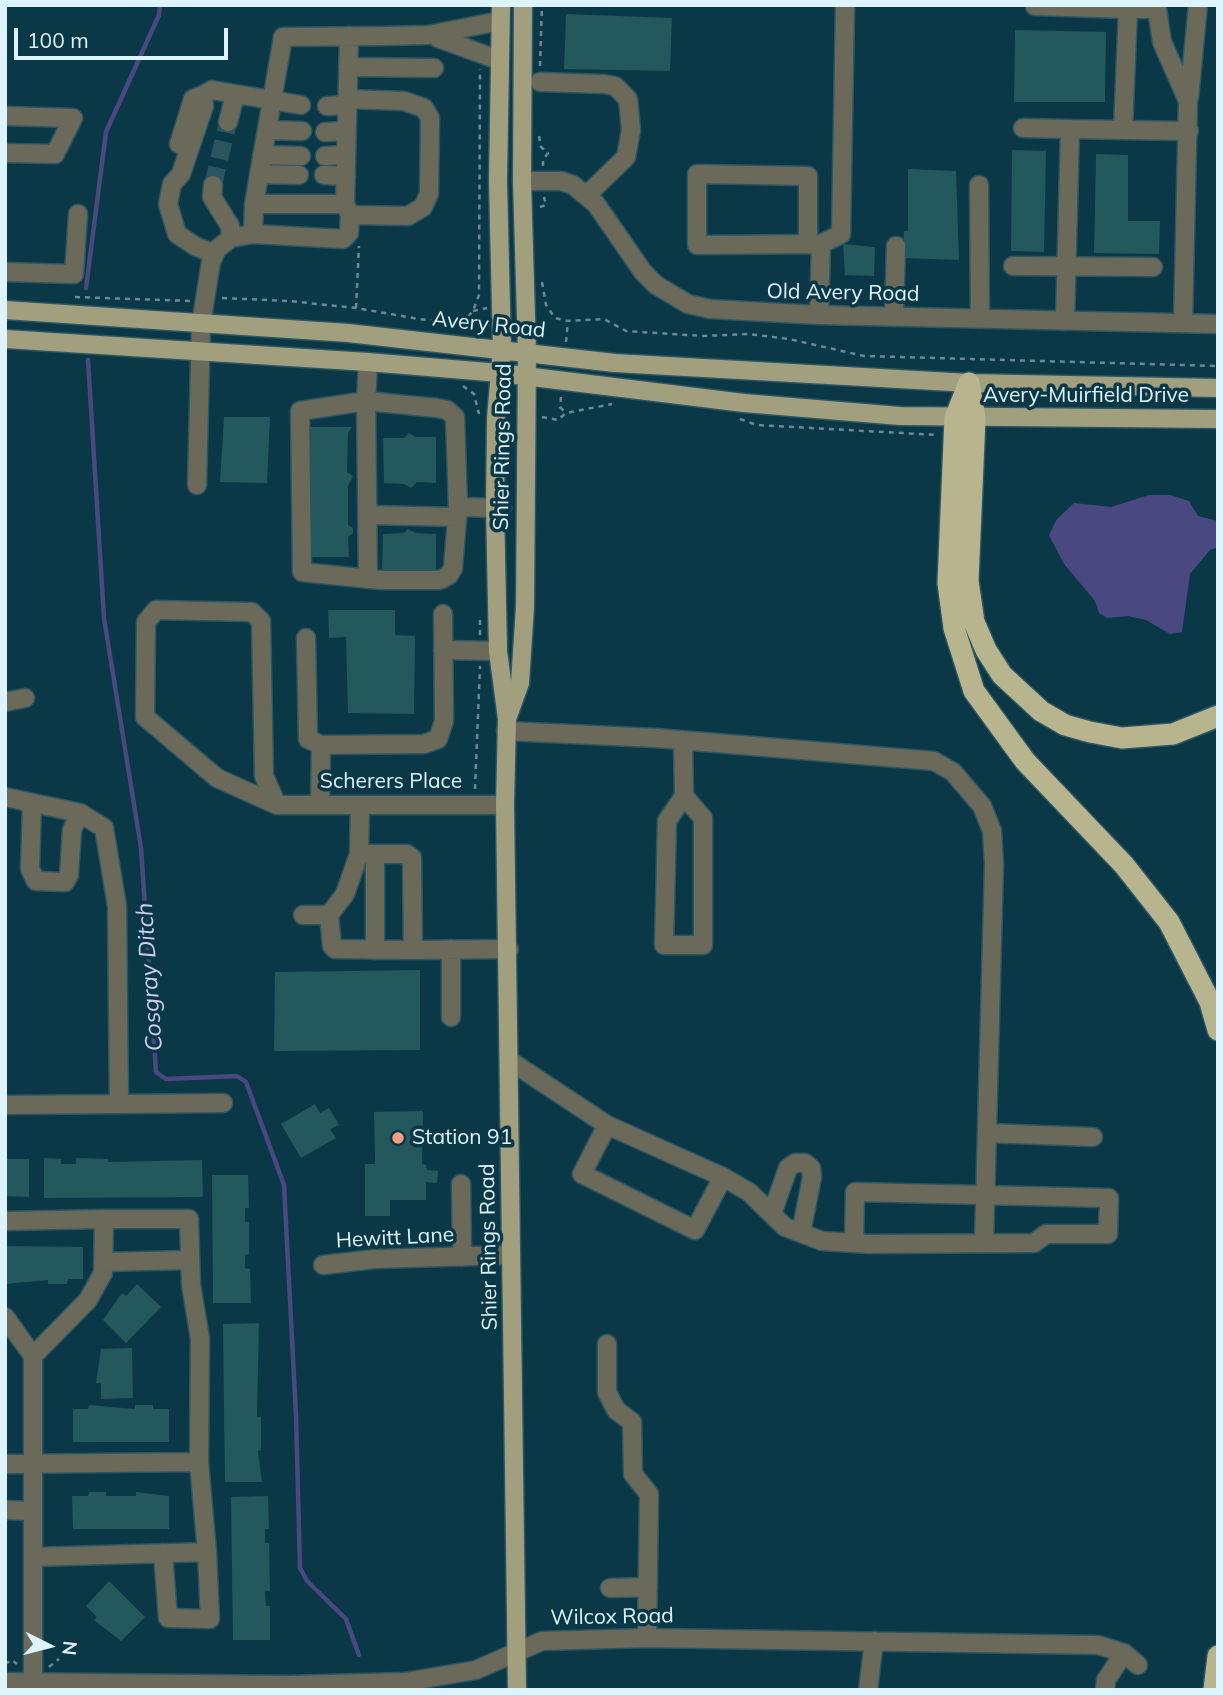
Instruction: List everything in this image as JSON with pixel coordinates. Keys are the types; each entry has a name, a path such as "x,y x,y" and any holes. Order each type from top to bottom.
{"highway":[{"path":"969,383 948,583 954,628 974,691 1025,761 1124,865 1169,922 1210,1002 1218,1030"},
{"path":"965,418 968,580 974,622 986,650 1002,675 1041,712 1065,725 1090,733 1122,738 1173,734 1218,716"},
{"path":"1214,1690 1218,1656"}],"main road":[{"name":"Shier Rings Road","path":"507,725 520,683 523,631 527,352 522,181 523,5"},
{"name":"Shier Rings Road","path":"500,13 498,181 503,374 498,651 507,725 505,804 517,1690"},
{"name":"Avery Road","path":"5,310 348,333 615,363 969,383"},
{"path":"5,339 368,362 503,374 744,403 965,418"},
{"name":"Avery-Muirfield Drive","path":"969,383 1218,388"},
{"name":"Avery-Muirfield Drive","path":"965,418 1218,419"},
{"path":"499,508 507,601 513,617 523,631"}],"street":[{"path":"819,315 815,244 808,176 697,174 697,245 815,244 841,234 845,5"},
{"path":"1183,323 1188,101 1198,5"},
{"path":"1035,6 1128,9 1157,7 1162,42 1188,101"},
{"path":"1123,130 1128,9"},
{"path":"428,36 500,13"},
{"path":"197,485 201,324 214,254 231,238 253,234 344,239 349,233 351,211 346,176 346,131 349,36"},
{"path":"253,234 254,204 283,37 428,36 499,60"},
{"path":"348,67 434,68"},
{"path":"540,82 615,86 628,99 631,130 626,157 587,195"},
{"path":"214,254 195,246 177,233 168,204 172,184 181,174 204,106 203,95 212,90 301,105"},
{"path":"228,122 236,95"},
{"path":"254,204 408,215 423,207 429,194 430,118 424,108 404,101 347,102 327,106"},
{"path":"5,116 73,118 55,154 5,153"},
{"path":"1023,128 1189,131"},
{"path":"1065,321 1070,129"},
{"path":"267,130 302,131"},
{"path":"326,131 346,131"},
{"path":"262,155 301,156"},
{"path":"325,156 346,155"},
{"path":"259,174 299,175"},
{"path":"324,175 346,176"},
{"name":"Old Avery Road","path":"522,181 561,181 587,195 643,272 670,296 688,304 731,312 1218,324"},
{"path":"213,185 212,197 230,226 231,238"},
{"path":"979,185 980,319"},
{"path":"5,272 74,274 78,214"},
{"path":"894,317 896,246"},
{"path":"1013,266 1153,267"},
{"path":"368,362 368,579"},
{"path":"366,401 437,408 447,410 456,417 457,512 453,568 449,575 440,580 368,579 302,572 300,411 366,401"},
{"path":"368,516 499,508"},
{"path":"156,610 252,612 261,621 264,776 276,805 216,778 145,717 146,622 156,610"},
{"path":"306,638 308,739 321,745 424,744 438,739 444,720 443,614"},
{"path":"443,650 498,651"},
{"path":"5,702 25,698"},
{"path":"507,725 934,761 953,772 982,806 992,831 995,864 984,1243"},
{"path":"683,740 684,796 667,821 664,945 703,945 703,818 684,796"},
{"path":"320,805 321,745"},
{"path":"5,797 80,813 104,828 117,906 119,1104"},
{"path":"33,803 30,869 36,881 65,881 69,875 72,830 80,813"},
{"name":"Scherers Place","path":"276,805 505,804"},
{"path":"360,805 375,950"},
{"path":"367,854 345,894 329,915 332,946 335,949 509,949"},
{"path":"367,854 407,854 412,858 413,950"},
{"path":"303,915 329,915"},
{"path":"451,1017 452,949"},
{"path":"510,1061 607,1125 723,1177 748,1192 785,1227 822,1241 854,1243 1034,1243 1046,1234 1108,1234 1109,1198 855,1192 854,1243"},
{"path":"5,1105 223,1103"},
{"path":"607,1125 582,1174 695,1230 723,1177"},
{"path":"987,1133 1093,1137"},
{"path":"772,1214 788,1168 795,1163 805,1163 811,1168 812,1177 801,1233"},
{"path":"461,1184 462,1257"},
{"path":"33,1356 88,1300 103,1273 104,1219"},
{"path":"5,1221 188,1219 200,1338 199,1462 210,1619 168,1618 163,1553"},
{"name":"Hewitt Lane","path":"323,1265 375,1259 511,1255"},
{"path":"103,1262 190,1259"},
{"path":"5,1317 33,1356 33,1686"},
{"path":"607,1344 607,1392 616,1410 632,1422 633,1475 649,1494 647,1638"},
{"path":"5,1465 199,1462"},
{"path":"5,1510 33,1511"},
{"path":"33,1558 207,1552"},
{"path":"610,1588 648,1587"},
{"name":"Wilcox Road","path":"5,1682 33,1686 405,1682 476,1670 516,1650 542,1641 647,1638 1098,1645 1124,1653 1138,1665"},
{"path":"868,1690 874,1641"},
{"path":"1105,1690 1106,1680 1124,1653"}],"path":[{"path":"66,298 233,297 356,308 419,319 458,323 464,321 473,311 479,295 480,52"},
{"path":"351,211 356,308"},
{"path":"568,321 604,319 626,331 703,336 762,335 864,356 1218,366"},
{"path":"464,321 468,327 466,346"},
{"path":"464,370 462,385 474,394 479,418"},
{"path":"474,805 480,611"}],"shaded area":[{"path":"1149,495 1170,495 1189,501 1198,516 1218,521 1218,547 1210,550 1190,574 1182,632 1170,634 1146,620 1128,616 1107,618 1099,613 1095,601 1064,564 1049,535 1057,519 1074,503 1111,507"}],"building":[{"path":"566,14 672,18 670,71 564,69"},
{"path":"1015,30 1106,32 1105,102 1014,102"},
{"path":"1012,150 1046,151 1044,252 1011,251"},
{"path":"1096,154 1128,155 1128,221 1160,221 1159,254 1094,253"},
{"path":"908,169 956,171 959,260 903,258 904,231 908,231"},
{"path":"843,244 875,247 874,276 845,275"},
{"path":"224,417 270,417 267,483 220,482"},
{"path":"309,427 352,427 348,433 347,472 353,476 348,486 348,525 353,528 353,533 348,537 349,557 310,557"},
{"path":"409,433 416,437 436,437 436,483 417,482 411,488 404,484 384,483 383,438 404,438"},
{"path":"408,529 416,533 436,534 436,572 382,572 383,534 404,533"},
{"path":"328,610 395,610 395,635 415,636 414,714 348,713 346,637 329,638"},
{"path":"420,970 420,1050 274,1051 275,972"},
{"path":"315,1104 320,1113 329,1108 339,1125 330,1129 336,1138 301,1158 281,1124"},
{"name":"Station 91","path":"423,1111 422,1164 426,1165 427,1170 438,1171 437,1183 426,1182 426,1200 390,1200 390,1216 365,1216 365,1164 375,1164 374,1112"},
{"path":"44,1158 61,1159 61,1164 76,1164 76,1158 108,1159 108,1162 202,1160 203,1197 44,1198"},
{"path":"5,1159 29,1159 29,1197 5,1196"},
{"path":"212,1175 248,1175 249,1208 245,1208 245,1222 249,1222 249,1254 245,1255 245,1268 250,1269 251,1303 213,1303"},
{"path":"5,1246 83,1247 83,1279 68,1279 67,1284 48,1284 48,1280 5,1284"},
{"path":"137,1284 161,1307 126,1343 103,1320 122,1293 126,1296"},
{"path":"259,1323 257,1417 261,1417 261,1450 258,1451 262,1482 225,1482 223,1324"},
{"path":"132,1348 133,1398 101,1399 101,1383 96,1383 101,1349"},
{"path":"89,1405 135,1409 135,1405 153,1405 153,1409 169,1409 169,1442 73,1442 73,1409 88,1409"},
{"path":"89,1492 106,1492 106,1496 136,1496 136,1492 169,1496 169,1529 73,1529 72,1496 88,1496"},
{"path":"268,1496 269,1529 265,1529 265,1543 269,1543 270,1591 265,1591 266,1606 270,1606 270,1640 233,1640 231,1497"},
{"path":"109,1581 145,1617 121,1641 94,1620 97,1617 86,1606"}],"waterway":[{"name":"Cosgray Ditch","path":"86,288 106,132 159,15 160,5"},
{"name":"Cosgray Ditch","path":"88,360 104,618 141,848 156,1072 166,1079 237,1076 246,1082 284,1185 296,1415 300,1568 307,1581 346,1619 359,1655"}],"tunnel":[{"path":"213,185 228,122"}],"place":[{"name":"Station 91","path":"398,1138"}]}
